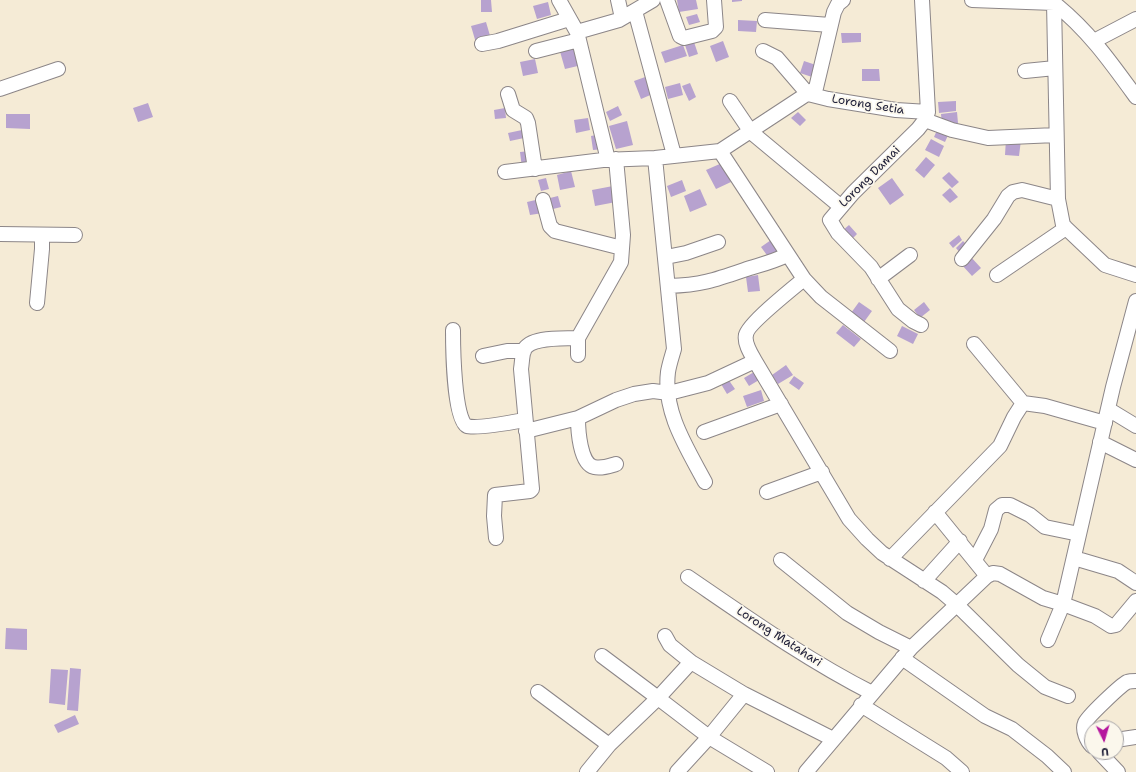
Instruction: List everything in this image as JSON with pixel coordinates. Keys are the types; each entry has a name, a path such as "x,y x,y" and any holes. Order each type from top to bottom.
{"street":[{"path":"559,0 578,36 612,159 623,235 621,262 578,338 578,355"},
{"path":"618,0 622,18"},
{"path":"536,51 622,18 653,0"},
{"path":"667,0 680,36 684,38 712,31 716,27 714,0"},
{"path":"506,172 612,159 655,158 720,151 816,88 830,25 838,4 843,0"},
{"path":"922,0 926,116"},
{"path":"972,0 1053,1 1076,21 1094,41 1136,96"},
{"path":"1053,1 1058,199 1063,225 1105,265 1136,275"},
{"path":"635,11 674,155"},
{"path":"482,44 498,41 569,19"},
{"path":"1094,41 1136,19"},
{"path":"765,20 830,25"},
{"path":"763,51 777,58 808,94"},
{"path":"1025,71 1055,68"},
{"path":"0,89 58,69"},
{"path":"508,94 513,110 526,118 528,123 534,169"},
{"name":"Lorong Setia","path":"808,94 828,99 926,116 952,130 988,138 1056,135"},
{"path":"730,101 751,132 840,206"},
{"name":"Lorong Damai","path":"921,325 912,321 898,309 871,267 838,233 831,223 830,218 840,206 918,129 926,116"},
{"path":"720,151 804,279 821,297 890,351"},
{"path":"655,158 674,348 668,373 669,393 676,428 705,482"},
{"path":"962,259 994,219 1008,196 1013,192 1022,190 1058,199"},
{"path":"543,200 550,226 555,231 622,248"},
{"path":"997,275 1066,228"},
{"path":"0,234 42,236 75,235"},
{"path":"37,302 42,236"},
{"path":"666,257 686,253 718,242"},
{"path":"669,286 694,286 718,280 776,261 787,255"},
{"path":"878,279 910,255"},
{"path":"804,279 754,322 746,333 746,342 755,361 849,519 882,553 924,580 956,604 1018,665 1045,687 1068,696"},
{"path":"1048,640 1063,604 1100,442 1136,301"},
{"path":"452,330 454,369 461,421 465,425 475,427 525,426 578,418 616,400 634,394 653,391 669,393 708,383 755,361"},
{"path":"496,538 494,516 495,496 532,489 525,426 521,369 524,351 528,344 541,340 578,338"},
{"path":"974,344 1023,403 1045,406 1105,424"},
{"path":"483,356 507,351 524,351"},
{"path":"890,559 1000,446 1014,417 1023,403"},
{"path":"704,432 781,404"},
{"path":"1108,409 1136,426"},
{"path":"578,418 578,431 587,462 595,468 603,468 616,464"},
{"path":"1100,442 1136,460"},
{"path":"767,492 822,472"},
{"path":"975,560 991,529 996,510 1002,505 1010,505 1030,515 1045,527 1079,534"},
{"path":"935,512 987,576"},
{"path":"924,580 960,541"},
{"path":"1074,558 1118,571 1136,583"},
{"path":"781,560 847,613 879,632 985,716 1012,729 1056,770"},
{"path":"806,772 906,653 987,576 994,573 1000,574 1043,598 1095,616 1111,626 1116,625 1136,601"},
{"name":"Lorong Matahari","path":"688,577 784,642 840,677 872,693"},
{"path":"665,636 670,645 691,662 744,694 833,739"},
{"path":"602,656 709,737 767,772"},
{"path":"587,772 609,745 658,698 691,662"},
{"path":"1087,720 1120,687 1127,682 1136,681"},
{"path":"538,692 609,745"},
{"path":"677,772 709,737 744,694"},
{"path":"861,705 946,758 962,772"},
{"path":"1124,739 1136,737"},
{"path":"1106,760 1118,772"}],"building":[{"path":"481,0 491,0 492,12 481,12"},
{"path":"677,0 696,0 698,9 679,12"},
{"path":"732,0 742,0 742,1 732,2"},
{"path":"548,2 551,15 537,19 533,6"},
{"path":"697,14 700,22 689,25 686,17"},
{"path":"738,20 757,21 756,32 738,31"},
{"path":"486,22 491,39 476,43 471,26"},
{"path":"841,33 861,33 861,42 842,43"},
{"path":"723,41 729,57 716,62 710,46"},
{"path":"694,42 698,54 689,57 685,45"},
{"path":"576,44 582,65 565,69 559,48"},
{"path":"683,45 687,56 665,63 661,52"},
{"path":"535,59 538,73 523,76 520,62"},
{"path":"804,61 819,66 815,78 800,73"},
{"path":"862,69 879,69 880,81 862,81"},
{"path":"648,76 655,93 641,99 634,81"},
{"path":"680,83 683,95 668,99 665,87"},
{"path":"690,83 696,97 689,101 682,86"},
{"path":"956,101 956,111 939,113 938,102"},
{"path":"148,103 153,117 138,122 133,108"},
{"path":"618,106 622,115 610,121 606,112"},
{"path":"505,108 506,118 495,119 494,110"},
{"path":"798,112 806,120 800,126 791,118"},
{"path":"957,112 958,123 942,125 941,114"},
{"path":"6,114 30,114 30,129 6,128"},
{"path":"588,118 590,130 576,133 574,120"},
{"path":"627,121 633,145 616,149 609,126"},
{"path":"938,128 949,133 945,142 934,137"},
{"path":"522,130 524,138 510,141 508,133"},
{"path":"601,134 604,149 593,150 591,136"},
{"path":"931,139 944,146 939,157 925,150"},
{"path":"1006,139 1021,140 1019,156 1005,155"},
{"path":"531,151 533,166 522,168 520,152"},
{"path":"926,157 935,165 924,178 915,170"},
{"path":"722,163 731,182 716,189 706,170"},
{"path":"571,171 575,187 560,190 557,175"},
{"path":"949,172 959,182 952,188 942,178"},
{"path":"546,178 549,189 541,191 538,180"},
{"path":"892,178 904,195 890,205 878,188"},
{"path":"682,180 686,191 671,197 667,186"},
{"path":"613,186 616,202 595,206 592,190"},
{"path":"950,188 958,197 950,203 942,195"},
{"path":"700,189 707,205 690,212 684,196"},
{"path":"558,196 561,207 549,210 546,199"},
{"path":"540,199 543,213 530,215 527,202"},
{"path":"849,225 857,234 851,240 842,231"},
{"path":"959,235 962,240 953,248 949,243"},
{"path":"771,240 778,251 769,258 761,247"},
{"path":"963,241 969,247 961,254 956,248"},
{"path":"970,256 981,268 972,276 961,264"},
{"path":"758,275 760,291 748,292 746,277"},
{"path":"859,302 872,311 864,322 851,313"},
{"path":"924,302 930,310 920,318 914,310"},
{"path":"843,325 861,339 854,347 836,333"},
{"path":"902,326 918,334 913,344 897,336"},
{"path":"786,365 793,375 778,384 772,375"},
{"path":"754,372 759,380 749,386 744,378"},
{"path":"794,376 804,383 799,390 789,383"},
{"path":"728,379 735,389 727,394 721,384"},
{"path":"761,390 764,401 747,407 743,396"},
{"path":"6,628 27,629 27,650 5,649"},
{"path":"70,668 81,669 78,711 67,710"},
{"path":"51,669 68,670 65,705 49,703"},
{"path":"75,715 79,724 58,733 54,725"}]}
